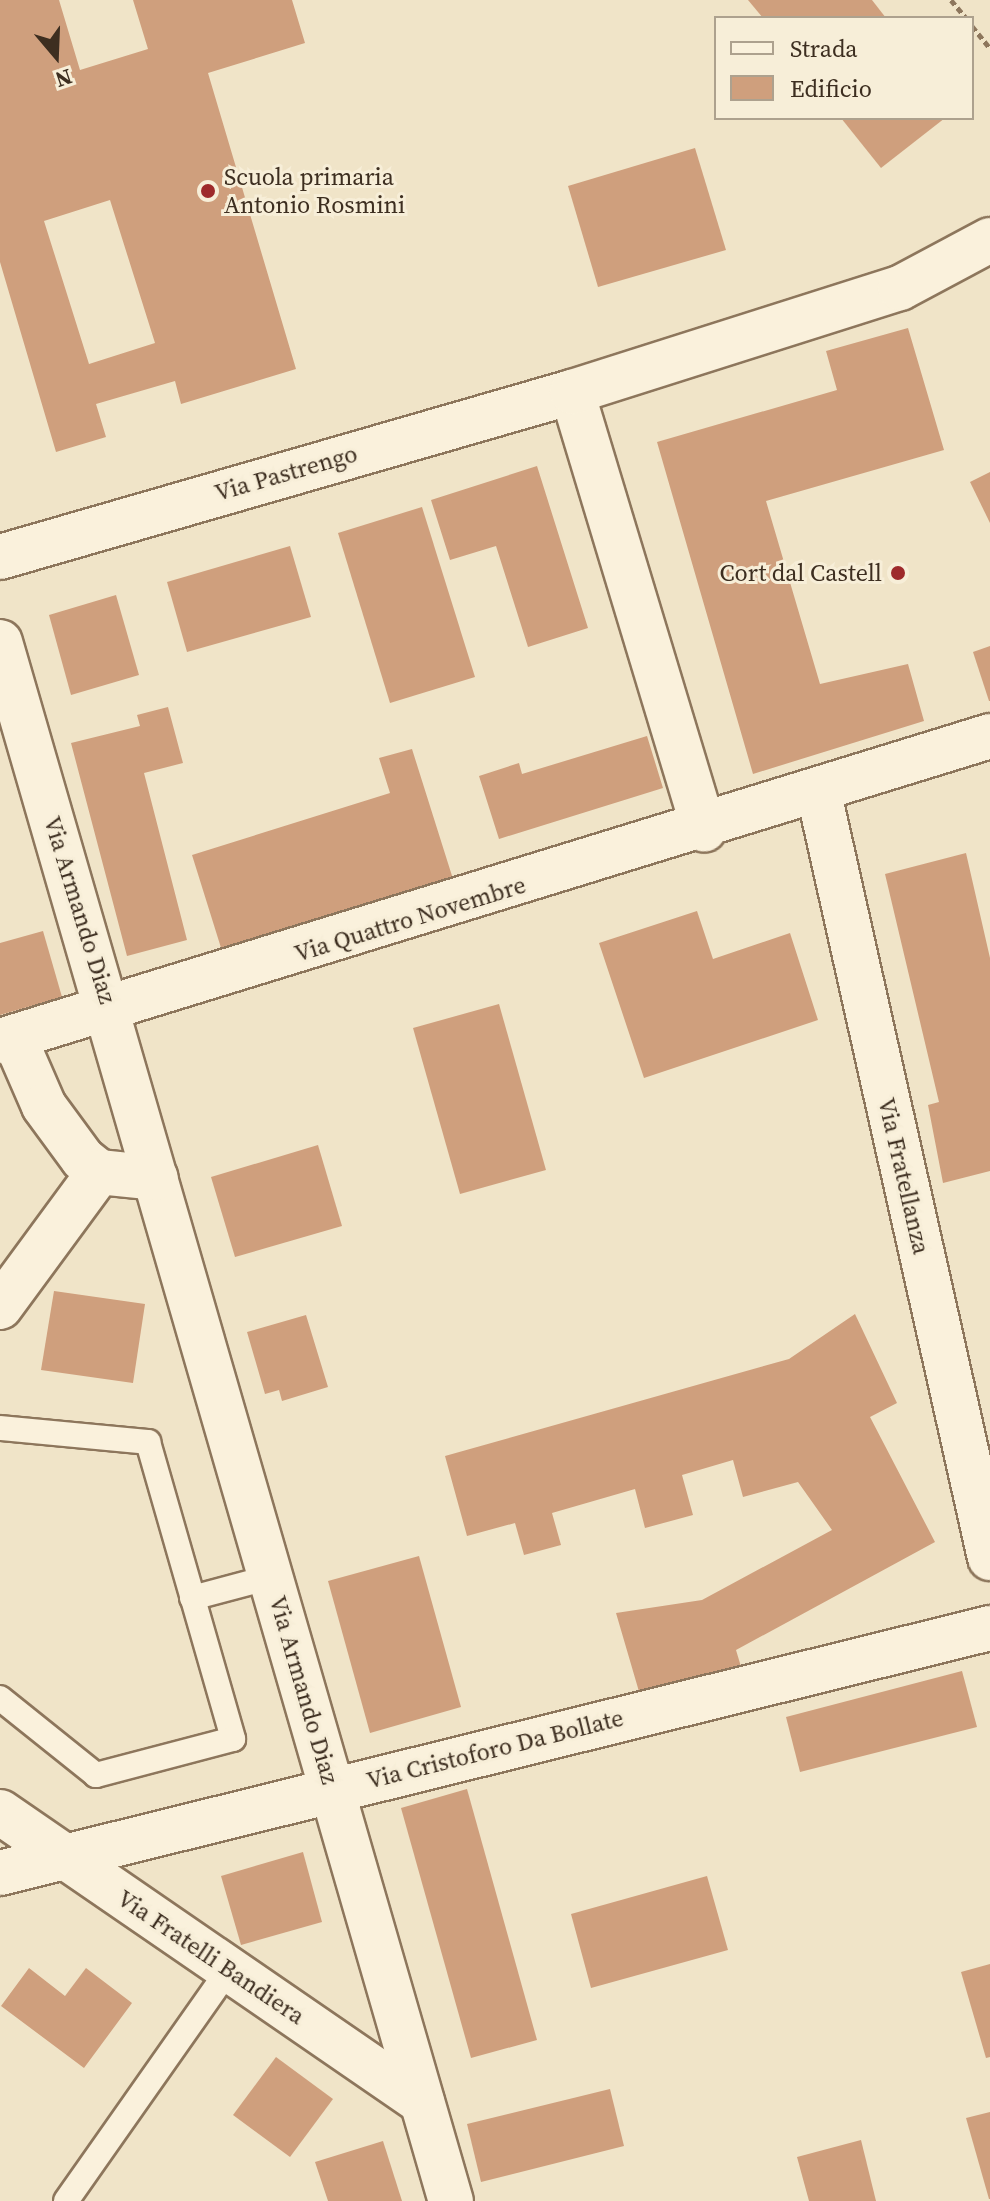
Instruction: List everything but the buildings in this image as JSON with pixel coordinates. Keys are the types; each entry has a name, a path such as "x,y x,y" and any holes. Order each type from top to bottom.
{"street":[{"name":"Via Pastrengo","path":"0,557 572,392 913,284 990,240"},
{"path":"572,392 704,830"},
{"name":"Via Armando Diaz","path":"0,642 110,1010 451,2201"},
{"name":"Via Quattro Novembre","path":"7,1039 704,830 990,736"},
{"name":"Via Quattro Novembre","path":"819,794 990,768"},
{"name":"Via Fratellanza","path":"819,794 990,1558"},
{"path":"7,1039 53,1121 99,1172 156,1178"},
{"path":"0,1307 99,1172"},
{"name":"Via Cristoforo Da Bollate","path":"0,1873 990,1628"},
{"name":"Via Fratelli Bandiera","path":"0,1812 422,2102"}],"lane":[{"path":"0,1428 148,1442 233,1739 96,1775 0,1698"},
{"path":"192,1598 271,1577"},
{"path":"66,2201 229,1969"}],"path":[{"path":"951,0 964,16"},
{"path":"974,28 990,48"}],"place":[{"name":"Scuola primaria Antonio Rosmini","path":"208,191"},
{"name":"Cort dal Castell","path":"898,573"}]}
